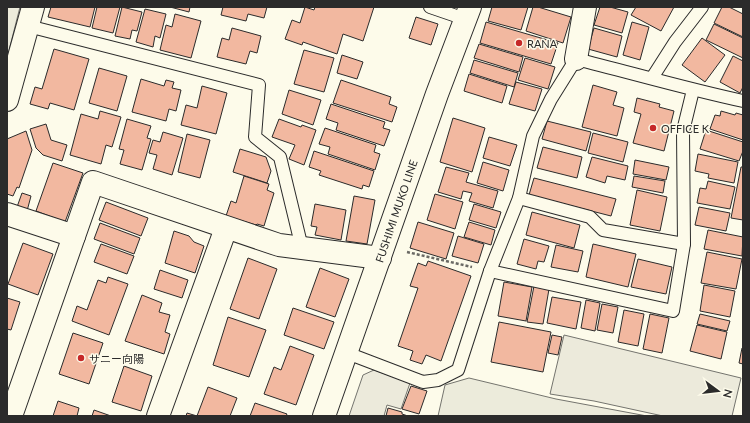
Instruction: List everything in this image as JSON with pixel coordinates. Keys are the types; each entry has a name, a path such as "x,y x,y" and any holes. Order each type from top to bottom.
{"street":[{"path":"576,59 585,7"},
{"name":"FUSHIMI MUKO LINE","path":"324,416 437,94 468,13"},
{"path":"7,100 30,17"},
{"path":"12,416 93,182 278,245 302,248 382,252"},
{"path":"7,214 74,236"},
{"path":"158,416 226,228"}],"lane":[{"path":"430,7 468,13"},
{"path":"652,78 675,42 702,7"},
{"path":"30,17 259,85 255,137 280,157 302,248"},
{"path":"347,353 423,382 438,380 458,370 490,270 519,198 533,136 551,99 576,59 693,90 743,101"},
{"path":"490,270 674,311 684,244 683,132 693,90"},
{"path":"519,198 590,217 603,230 684,244"}],"path":[{"path":"382,252 490,270"}],"shaded area":[{"path":"7,7 20,7 7,58"},
{"path":"564,335 741,378 732,416 663,416 594,401 550,394"},
{"path":"374,370 410,383 401,409 387,405 384,416 349,416 363,375"},
{"path":"469,378 556,399 647,416 438,416 445,385"}],"building":[{"path":"51,7 95,7 90,27 48,17"},
{"path":"97,7 120,7 113,33 92,28"},
{"path":"122,7 142,12 137,31 132,30 130,39 115,36"},
{"path":"170,7 190,7 189,12"},
{"path":"223,7 267,7 264,18 248,14 246,21 221,15"},
{"path":"305,7 314,10 315,7 374,7 363,41 343,34 337,54 303,42 302,45 285,39 292,20 300,23"},
{"path":"492,7 528,7 521,30 488,21"},
{"path":"533,7 538,7 571,17 563,43 526,31"},
{"path":"600,7 610,7 628,12 622,33 594,25"},
{"path":"636,7 674,7 661,31 631,15"},
{"path":"722,7 729,7 743,14 743,37 714,23"},
{"path":"145,9 166,14 160,38 155,36 153,47 136,42"},
{"path":"175,14 201,21 191,58 160,50 166,25 172,27"},
{"path":"416,17 438,24 431,45 409,38"},
{"name":"RANA","path":"486,22 558,43 551,64 480,43"},
{"path":"632,22 649,27 640,60 623,55"},
{"path":"714,24 743,38 743,58 706,40"},
{"path":"232,28 261,36 257,53 250,51 246,64 217,57 222,38 229,40"},
{"path":"594,28 622,36 617,57 588,49"},
{"path":"702,38 725,55 705,82 682,65"},
{"path":"479,44 523,57 519,72 474,58"},
{"path":"54,49 89,59 74,110 50,103 48,109 30,104 35,87 42,89"},
{"path":"304,50 334,58 324,92 294,84"},
{"path":"342,55 363,62 357,79 337,73"},
{"path":"733,56 743,61 743,87 740,93 720,82"},
{"path":"525,58 555,67 548,89 518,80"},
{"path":"474,60 518,73 514,87 470,73"},
{"path":"99,68 127,76 117,111 89,103"},
{"path":"469,74 507,86 502,103 464,91"},
{"path":"141,79 164,86 166,80 174,82 172,88 181,90 176,111 169,109 166,121 132,112"},
{"path":"341,80 391,97 389,104 397,107 392,122 333,103"},
{"path":"516,82 542,89 535,111 509,104"},
{"path":"593,85 617,92 613,105 624,108 617,136 582,127"},
{"path":"202,86 227,93 216,134 181,125 186,105 197,108"},
{"path":"289,90 321,100 313,125 282,114"},
{"name":"OFFICE K","path":"637,98 660,104 659,107 674,111 664,151 633,143 641,114 634,112"},
{"path":"331,104 385,122 383,128 390,130 384,146 336,130 338,123 326,119"},
{"path":"100,111 121,117 112,147 106,145 101,164 70,155 81,114 98,119"},
{"path":"721,111 735,115 736,113 743,115 743,140 710,129 715,115 720,116"},
{"path":"453,118 485,128 472,172 440,162"},
{"path":"127,119 151,126 147,138 151,139 142,170 120,164 124,150 119,149"},
{"path":"279,119 301,127 302,125 316,130 304,165 289,159 295,145 272,137"},
{"path":"547,121 591,132 586,151 542,139"},
{"path":"46,124 51,140 67,145 62,161 43,155 36,148 30,129"},
{"path":"325,128 376,145 374,152 380,154 375,170 328,154 330,147 319,144"},
{"path":"706,130 743,142 743,151 739,161 700,149"},
{"path":"26,131 32,150 19,188 17,187 13,196 7,194 7,139"},
{"path":"163,132 183,138 172,175 153,169 157,155 149,153 153,140 160,142"},
{"path":"593,133 628,142 623,162 588,153"},
{"path":"187,134 210,140 200,178 178,172"},
{"path":"489,137 517,145 510,166 483,158"},
{"path":"543,147 582,157 577,178 537,168"},
{"path":"240,149 266,157 271,171 267,183 233,172"},
{"path":"314,151 374,171 369,187 363,185 362,189 319,175 321,171 309,167"},
{"path":"698,154 738,162 734,183 708,178 709,174 695,171"},
{"path":"592,157 628,166 625,180 607,176 605,183 586,177"},
{"path":"635,160 669,167 666,180 633,174"},
{"path":"483,162 509,170 503,191 477,183"},
{"path":"53,163 83,173 65,222 36,211"},
{"path":"446,167 469,173 466,182 498,191 493,208 469,201 472,193 463,191 461,199 438,192"},
{"path":"741,167 743,167 743,220 731,218"},
{"path":"244,176 269,184 267,190 274,193 264,226 226,216 231,201 236,203"},
{"path":"634,176 665,181 663,193 632,187"},
{"path":"534,178 616,199 611,216 529,195"},
{"path":"708,181 735,187 730,209 697,203 700,188 706,189"},
{"path":"637,190 667,197 660,231 630,225"},
{"path":"22,193 31,196 27,211 17,207"},
{"path":"435,194 463,202 455,229 427,220"},
{"path":"354,196 375,200 367,244 346,241"},
{"path":"106,202 148,218 141,236 99,220"},
{"path":"315,204 346,210 341,240 315,235 317,227 311,226"},
{"path":"474,204 501,212 496,228 469,220"},
{"path":"699,207 730,213 726,231 695,225"},
{"path":"532,212 580,225 574,248 526,235"},
{"path":"418,222 454,233 446,259 410,248"},
{"path":"469,222 495,230 491,245 464,237"},
{"path":"100,223 140,238 134,254 94,239"},
{"path":"708,230 743,237 742,256 704,249"},
{"path":"174,231 189,236 194,242 204,246 195,273 165,263"},
{"path":"458,236 484,244 478,263 452,256"},
{"path":"524,239 549,246 544,262 538,261 536,269 517,264"},
{"path":"23,243 53,254 38,295 8,284"},
{"path":"101,244 134,256 127,274 94,262"},
{"path":"593,244 636,254 628,287 586,277"},
{"path":"556,245 583,251 578,272 551,267"},
{"path":"707,252 742,259 736,289 701,283"},
{"path":"248,258 277,269 259,319 230,309"},
{"path":"638,259 672,267 666,294 631,287"},
{"path":"428,261 471,276 441,361 426,355 422,364 410,360 413,351 398,346 418,288 410,286 418,263 426,266"},
{"path":"320,268 349,279 335,317 306,307"},
{"path":"160,270 188,280 182,298 154,289"},
{"path":"108,277 128,284 109,335 72,321 77,306 87,310 98,280 106,283"},
{"path":"504,282 532,287 526,321 498,316"},
{"path":"704,285 735,291 730,317 700,311"},
{"path":"534,286 549,289 543,324 527,322"},
{"path":"142,295 162,303 159,312 170,315 165,332 170,334 164,354 125,341"},
{"path":"552,297 581,302 576,329 547,323"},
{"path":"7,298 20,302 11,330 7,329"},
{"path":"586,300 600,303 595,331 581,328"},
{"path":"602,304 618,307 613,333 597,330"},
{"path":"293,308 334,322 324,349 284,335"},
{"path":"624,310 644,314 638,346 618,342"},
{"path":"650,314 669,318 662,353 643,349"},
{"path":"700,314 730,321 727,331 697,324"},
{"path":"228,317 266,330 249,377 213,365"},
{"path":"499,322 551,332 543,372 491,362"},
{"path":"697,325 727,332 721,359 690,351"},
{"name":"サニー向陽","path":"73,333 103,343 89,384 59,374"},
{"path":"552,335 562,337 558,355 548,353"},
{"path":"290,346 314,355 296,405 264,394 274,367 281,370"},
{"path":"743,348 743,364 739,363"},
{"path":"124,366 152,376 141,411 112,402"},
{"path":"411,386 427,391 419,414 402,409"},
{"path":"208,387 237,398 230,416 197,416"},
{"path":"58,401 79,408 77,416 53,416"},
{"path":"255,403 287,414 286,416 250,416"},
{"path":"388,408 402,412 402,414 408,416 386,416"},
{"path":"94,410 111,416 92,416"},
{"path":"187,413 197,416 186,416"}],"place":[{"name":"RANA","path":"519,43"},
{"name":"OFFICE K","path":"653,128"},
{"name":"サニー向陽","path":"81,358"}]}
